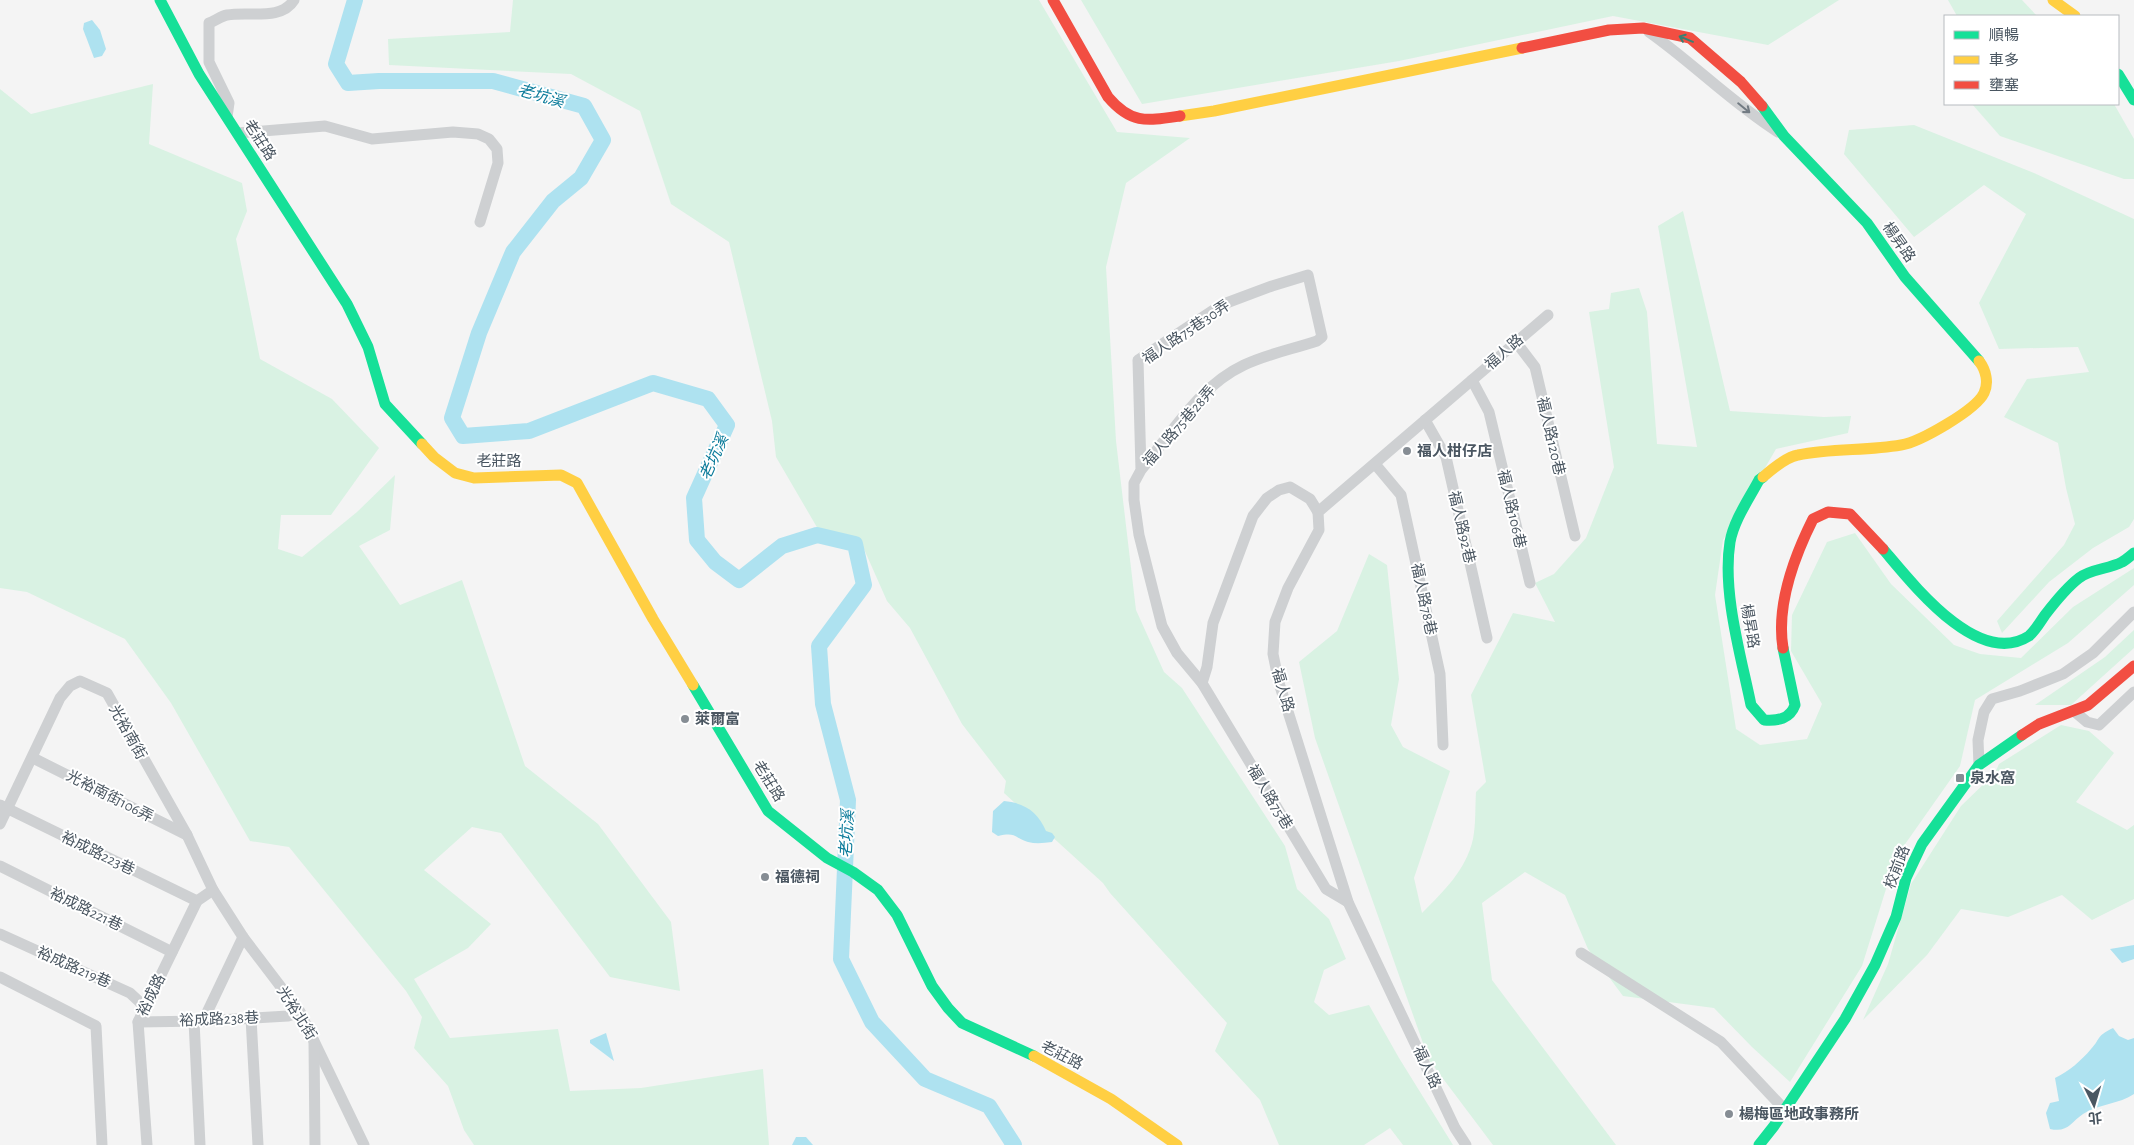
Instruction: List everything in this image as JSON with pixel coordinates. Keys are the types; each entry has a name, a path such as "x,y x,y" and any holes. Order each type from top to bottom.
{"street":[{"name":"老莊路","path":"160,0 199,74 347,304 362,331 385,404 434,457 455,473 474,478 561,475 577,483 653,619 768,811 827,858 878,890 897,915 932,986 962,1023 1089,1086 1177,1145"},
{"path":"227,117 229,103 209,62 209,23 226,15 280,12 290,7 294,0"},
{"name":"楊昇路","path":"1053,0 1108,97 1120,111 1134,118 1156,120 1214,111 1609,30 1643,28 1690,38 1741,82 1768,113 1784,136 1867,223 1905,277 1983,366 1987,380 1985,392 1977,404 1930,434 1902,445 1796,455 1772,469 1759,480 1737,521 1730,542 1728,587 1751,705 1764,720 1776,721 1786,718 1793,711 1796,703 1785,665 1782,641 1781,621 1784,598 1813,519 1828,512 1850,514 1865,528 1908,578 1945,614 1968,633 1999,644 2014,642 2030,635 2054,603 2080,577 2123,562 2134,553"},
{"path":"2053,0 2074,15"},
{"path":"1643,28 1676,51 1754,117 1784,136"},
{"path":"2119,76 2134,100"},
{"path":"238,133 325,126 372,139 452,132 478,134 489,139 497,149 498,163 480,222"},
{"name":"福人路75巷30弄","path":"1141,470 1138,360 1221,305 1272,286 1308,275 1315,302"},
{"name":"福人路75巷28弄","path":"1141,470 1195,402 1215,383 1244,365 1317,341 1322,337 1315,302"},
{"name":"福人路","path":"1466,1145 1455,1128 1348,902 1280,683 1273,654 1275,622 1288,588 1319,530 1318,512 1548,315"},
{"name":"福人路120巷","path":"1516,342 1535,367 1575,536"},
{"name":"福人路106巷","path":"1472,380 1490,412 1530,583"},
{"name":"福人路92巷","path":"1425,420 1446,457 1487,638"},
{"name":"福人路78巷","path":"1375,464 1401,495 1440,674 1443,745"},
{"name":"福人路75巷","path":"1141,470 1134,483 1134,500 1139,535 1162,626 1177,652 1202,683 1326,889 1348,902"},
{"path":"1202,683 1207,668 1213,623 1253,516 1267,498 1279,490 1290,487 1303,493 1310,499 1318,512"},
{"path":"1979,764 1978,740 1984,712 1992,699 2020,691 2063,674 2093,653 2134,612"},
{"name":"校前路","path":"1758,1145 1785,1110 1845,1020 1875,965 1896,917 1906,878 1922,844 1979,764 2039,724 2088,705 2134,666"},
{"name":"光裕南街","path":"0,824 4,806 33,758 60,698 70,686 80,681 90,684 107,693 186,835 213,890"},
{"path":"2074,711 2087,722 2099,725 2134,692"},
{"name":"光裕南街106弄","path":"33,758 186,835"},
{"name":"裕成路223巷","path":"4,806 197,901"},
{"name":"裕成路221巷","path":"0,866 172,952"},
{"name":"裕成路","path":"147,1145 138,1022 197,901 213,890"},
{"name":"光裕北街","path":"213,890 243,937 300,1012 364,1145"},
{"name":"裕成路219巷","path":"0,934 130,993 145,1007"},
{"path":"200,1145 199,1021 243,937"},
{"path":"1582,953 1721,1042 1785,1110"},
{"path":"0,977 96,1026 102,1145"},
{"name":"裕成路238巷","path":"138,1022 288,1016 300,1012"},
{"path":"251,1018 258,1145"},
{"path":"314,1039 315,1145"}],"green space":[{"path":"513,0 1039,0 1117,132 1190,138 1126,183 1106,267 1116,441 1136,610 1164,672 1182,688 1285,846 1297,889 1329,919 1346,959 1324,970 1314,1002 1329,1015 1369,1005 1399,1058 1453,1145 1403,1145 1390,1128 1364,1145 1279,1145 1260,1100 1215,1051 1227,1023 1103,883 1004,793 1006,781 962,724 910,628 887,601 860,540 818,529 776,457 772,421 729,242 671,204 640,111 571,74 389,65 388,39 510,32"},
{"path":"1081,0 1839,0 1768,45 1613,16 1399,61 1142,104"},
{"path":"1948,0 2022,0 2036,15 1956,15"},
{"path":"153,84 149,144 242,183 247,211 236,239 260,359 332,399 379,448 331,515 281,515 278,549 302,557 357,512 395,475 390,530 359,546 400,605 462,580 525,766 598,824 671,922 680,991 610,977 501,833 472,827 424,870 491,924 468,948 414,979 450,1038 558,1029 570,1091 641,1088 763,1069 769,1145 474,1145 464,1130 448,1086 414,1048 422,1017 406,991 289,847 250,841 171,703 125,639 27,592 0,588 0,89 31,114"},
{"path":"1973,105 2115,105 2134,139 2134,179 2124,179 2000,136"},
{"path":"1914,125 2034,173 2134,219 2134,519 2129,527 2093,548 2049,582 2002,633 1997,621 2064,545 2075,524 2058,443 2004,417 2027,379 2089,372 2078,347 1999,349 1979,303 2026,214 1984,185 1914,237 1844,154 1849,130"},
{"path":"1683,211 1730,411 1824,417 1851,416 1848,433 1776,449 1723,540 1715,595 1736,729 1760,745 1807,739 1822,704 1791,651 1792,615 1827,542 1855,533 1891,584 1954,645 1980,654 2021,658 2073,607 2134,568 2134,585 2068,643 1975,700 1960,766 1896,857 1862,966 1790,1082 1714,1008 1623,996 1588,949 1565,895 1525,872 1482,903 1492,980 1616,1145 1493,1145 1429,1060 1315,738 1299,662 1337,631 1369,554 1387,565 1399,679 1391,725 1403,747 1450,771 1414,878 1422,913 1446,888 1465,861 1474,833 1476,792 1486,782 1471,695 1513,613 1555,622 1535,583 1554,574 1586,538 1614,467 1589,312 1609,309 1611,293 1639,288 1647,312 1657,444 1697,447 1658,226"},
{"path":"2134,630 2134,648 2071,705 2035,705 2105,657"},
{"path":"2061,725 2089,731 2114,753 2076,802 2127,830 2134,825 2134,899 2092,920 2062,895 2008,917 1961,909 1927,955 1863,1020 1888,964 1911,884 1961,806 1995,773 1999,764"}],"water":[{"path":"92,20 100,30 106,49 102,56 94,58 83,29 84,23"},
{"path":"1004,801 1024,806 1035,814 1046,831 1052,833 1055,837 1052,842 1031,843 1011,835 998,836 992,832 993,811"},
{"path":"2134,945 2134,959 2122,963 2110,949"},
{"path":"2113,1028 2119,1036 2128,1040 2134,1038 2134,1094 2122,1100 2095,1108 2083,1114 2065,1128 2050,1129 2046,1113 2050,1103 2059,1101 2055,1078 2079,1062 2101,1035"},
{"path":"606,1033 614,1061 590,1043 590,1040"},
{"path":"796,1137 806,1137 813,1145 792,1145"}],"waterway":[{"name":"老坑溪","path":"355,0 336,64 348,83 379,81 493,81 584,106 603,140 581,178 553,201 513,252 479,333 452,418 463,436 529,431 653,383 708,399 727,425 694,498 697,540 715,562 739,580 782,546 817,535 855,544 864,585 819,646 823,704 848,800 841,959 872,1022 925,1079 989,1106 1014,1145"}],"traffic: fast":[{"path":"160,0 199,74 347,304 368,347 385,404 422,444"},
{"path":"2119,76 2134,100"},
{"path":"1762,106 1784,136 1867,223 1905,277 1979,361"},
{"path":"1763,477 1759,480 1742,510 1732,534 1728,561 1728,582 1730,603 1751,705 1764,720 1783,718 1793,710 1795,705 1783,648"},
{"path":"1883,549 1911,582 1948,618 1968,632 1989,641 2009,643 2029,636 2057,600 2083,575 2122,562 2134,553"},
{"path":"693,685 768,811 827,858 853,872 878,890 897,915 932,986 948,1008 962,1023 1034,1056"},
{"path":"1759,1145 1774,1126 1845,1019 1875,965 1896,917 1906,878 1922,844 1979,765 2022,735"}],"traffic: slow":[{"path":"2053,0 2074,15"},
{"path":"1180,116 1214,111 1522,48"},
{"path":"1763,477 1793,456 1824,451 1901,445 1934,432 1970,408 1984,393 1986,377 1979,361"},
{"path":"422,444 434,457 455,473 474,478 561,475 577,483 653,619 693,685"},
{"path":"1034,1056 1111,1099 1177,1145"}],"traffic: jam":[{"path":"1053,0 1108,97 1116,106 1124,112 1140,118 1158,119 1180,116"},
{"path":"1522,48 1609,30 1643,28 1690,38 1741,82 1762,106"},
{"path":"1783,648 1782,615 1784,598 1793,565 1813,519 1828,512 1850,514 1883,549"},
{"path":"2022,735 2039,724 2088,705 2134,666"}],"place":[{"name":"福人柑仔店","path":"1407,451"},
{"name":"萊爾富","path":"685,719"},
{"name":"泉水窩","path":"1960,778"},
{"name":"福德祠","path":"765,877"},
{"name":"楊梅區地政事務所","path":"1729,1114"}]}
